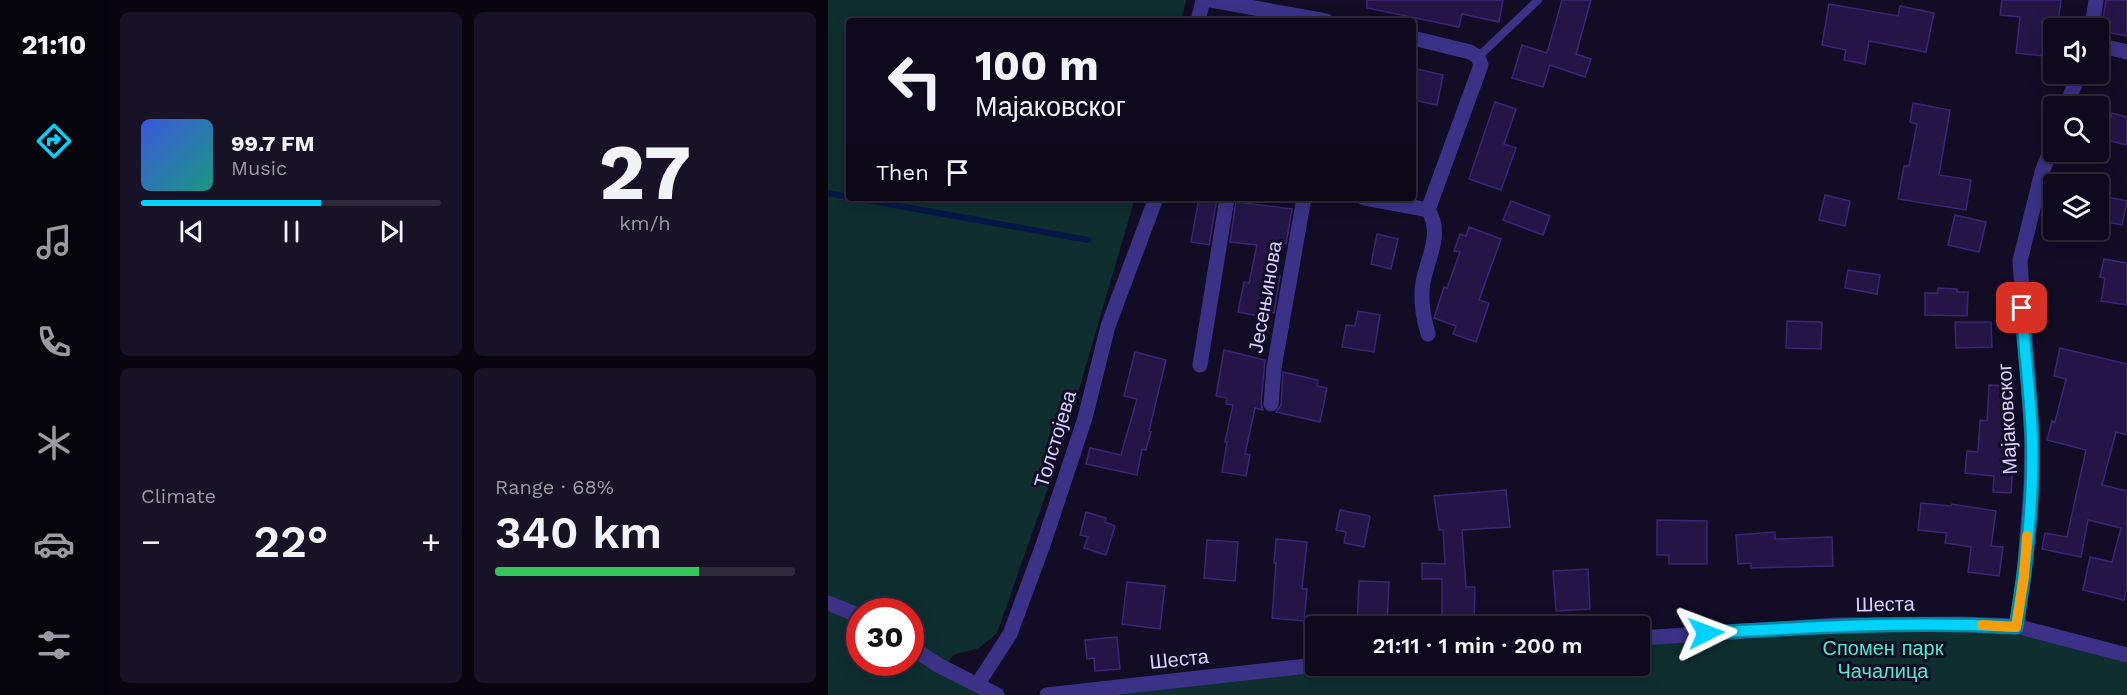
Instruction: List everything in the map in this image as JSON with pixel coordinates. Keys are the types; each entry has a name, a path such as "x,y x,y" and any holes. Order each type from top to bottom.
{"street":[{"path":"1199,18 1203,0"},
{"path":"1210,0 1309,18"},
{"path":"2093,18 2096,0"},
{"path":"1416,39 1470,52 1478,57 1481,65 1428,210"},
{"path":"2109,48 2127,52"},
{"name":"Мајаковског","path":"2016,627 2024,577 2032,441 2020,261 2046,162"},
{"name":"Толстојева","path":"977,685 1010,634 1043,545 1085,418 1108,326 1155,201"},
{"path":"1200,365 1227,201"},
{"name":"Јесењинова","path":"1271,404 1274,368 1303,201"},
{"path":"1380,201 1428,210 1434,220 1436,229 1423,283 1422,299 1423,318 1428,334"},
{"path":"828,603 846,610"},
{"name":"Шеста","path":"1650,637 1837,625 1962,624 2016,627 2127,655"},
{"path":"924,656 997,695"},
{"name":"Шеста","path":"1047,695 1305,666"}],"lane":[{"path":"1478,57 1538,0"}],"green space":[{"path":"828,0 1186,0 1182,18 846,18 846,201 1134,201 1060,454 997,633 979,648 953,655 946,668 997,695 828,695"},
{"name":"Спомен парк Чачалица","path":"2016,626 2127,655 2127,695 1047,695 1305,667 1305,676 1650,676 1650,638"}],"building":[{"path":"1367,0 1503,0 1499,22 1462,14 1459,27 1367,8"},
{"path":"1562,0 1591,0 1576,54 1591,59 1585,77 1550,65 1543,87 1512,78 1522,45 1547,53"},
{"path":"2002,0 2061,0 2058,18 2043,18 2043,56 2016,53 2020,17 2000,15"},
{"path":"2106,0 2127,0 2127,36 2109,33 2109,18 2103,18"},
{"path":"1829,4 1898,16 1900,6 1934,13 1926,52 1869,41 1865,64 1844,60 1846,50 1822,45"},
{"path":"1416,69 1443,75 1437,105 1416,101"},
{"path":"1495,102 1516,109 1504,144 1516,148 1501,190 1469,179"},
{"path":"1913,103 1950,110 1939,175 1971,180 1966,210 1898,199 1904,166 1909,166 1917,124 1910,122"},
{"path":"2112,113 2127,117 2127,145 2109,141"},
{"path":"1825,195 1850,201 1845,226 1819,220"},
{"path":"2109,197 2127,201 2122,225 2109,222"},
{"path":"1198,201 1216,201 1209,245 1191,242"},
{"path":"1511,201 1550,216 1543,235 1503,220"},
{"path":"1236,202 1292,209 1286,244 1277,243 1271,274 1280,276 1274,313 1270,312 1269,318 1238,312 1244,282 1249,283 1257,245 1230,242"},
{"path":"1955,215 1986,222 1979,252 1948,245"},
{"path":"1469,227 1501,239 1479,300 1489,303 1476,342 1453,334 1456,326 1434,318 1444,287 1447,288 1460,252 1454,251 1460,234 1466,236"},
{"path":"1377,234 1398,239 1391,269 1371,264"},
{"path":"2104,259 2127,263 2127,305 2101,301 2105,278 2100,277"},
{"path":"1848,270 1880,275 1877,294 1845,288"},
{"path":"1938,288 1968,292 1967,316 1925,315 1925,293 1938,293"},
{"path":"1358,311 1380,315 1374,352 1342,347 1346,325 1355,326"},
{"path":"1787,321 1822,322 1821,349 1786,348"},
{"path":"1955,322 1991,322 1992,347 1956,348"},
{"path":"2060,348 2127,364 2127,435 2116,432 2102,485 2127,491 2127,589 2124,600 2083,590 2090,557 2112,562 2121,528 2088,520 2081,557 2042,549 2045,533 2067,537 2086,450 2047,440 2052,421 2055,422 2066,379 2054,376"},
{"path":"1224,350 1265,360 1261,403 1263,410 1255,408 1245,454 1250,455 1246,476 1222,472 1227,442 1225,442 1233,405 1226,404 1227,398 1216,396"},
{"path":"1135,352 1166,360 1149,431 1151,432 1146,450 1142,449 1137,475 1086,464 1090,448 1121,455 1137,399 1124,396"},
{"path":"1283,372 1318,380 1317,386 1327,388 1320,422 1276,412 1281,405"},
{"path":"1989,385 2008,386 2007,422 2013,423 2011,455 2014,456 2011,493 1993,492 1994,476 1965,473 1967,451 1978,452 1980,420 1987,421"},
{"path":"1506,490 1510,527 1462,530 1466,587 1475,587 1474,616 1442,616 1442,579 1422,579 1422,563 1445,564 1443,530 1439,530 1434,496"},
{"path":"1921,503 1951,506 1952,504 1996,511 1991,546 2003,547 1999,576 1968,572 1971,547 1945,543 1947,533 1918,530"},
{"path":"1340,510 1370,516 1364,547 1344,543 1346,532 1336,530"},
{"path":"1086,512 1106,518 1105,522 1115,526 1106,555 1084,548 1088,537 1080,535"},
{"path":"1657,520 1707,521 1707,564 1669,564 1669,555 1657,555"},
{"path":"1775,532 1775,539 1832,537 1833,566 1751,568 1751,563 1738,564 1736,535"},
{"path":"1276,539 1307,542 1302,589 1307,589 1304,621 1272,618"},
{"path":"1207,540 1238,542 1235,581 1204,578"},
{"path":"1588,569 1590,609 1556,611 1553,571"},
{"path":"1359,581 1389,582 1387,616 1357,616"},
{"path":"1127,582 1165,586 1160,629 1122,624"},
{"path":"1117,637 1120,669 1095,671 1094,658 1087,659 1085,640"}],"waterway":[{"path":"828,193 846,196"},
{"path":"872,201 1088,240"}],"slow traffic":[{"path":"1982,625 2016,627 2024,577 2027,536"}],"route":[{"path":"1706,633 1837,625 1962,624 2016,627 2024,577 2032,441 2022,308"}]}
